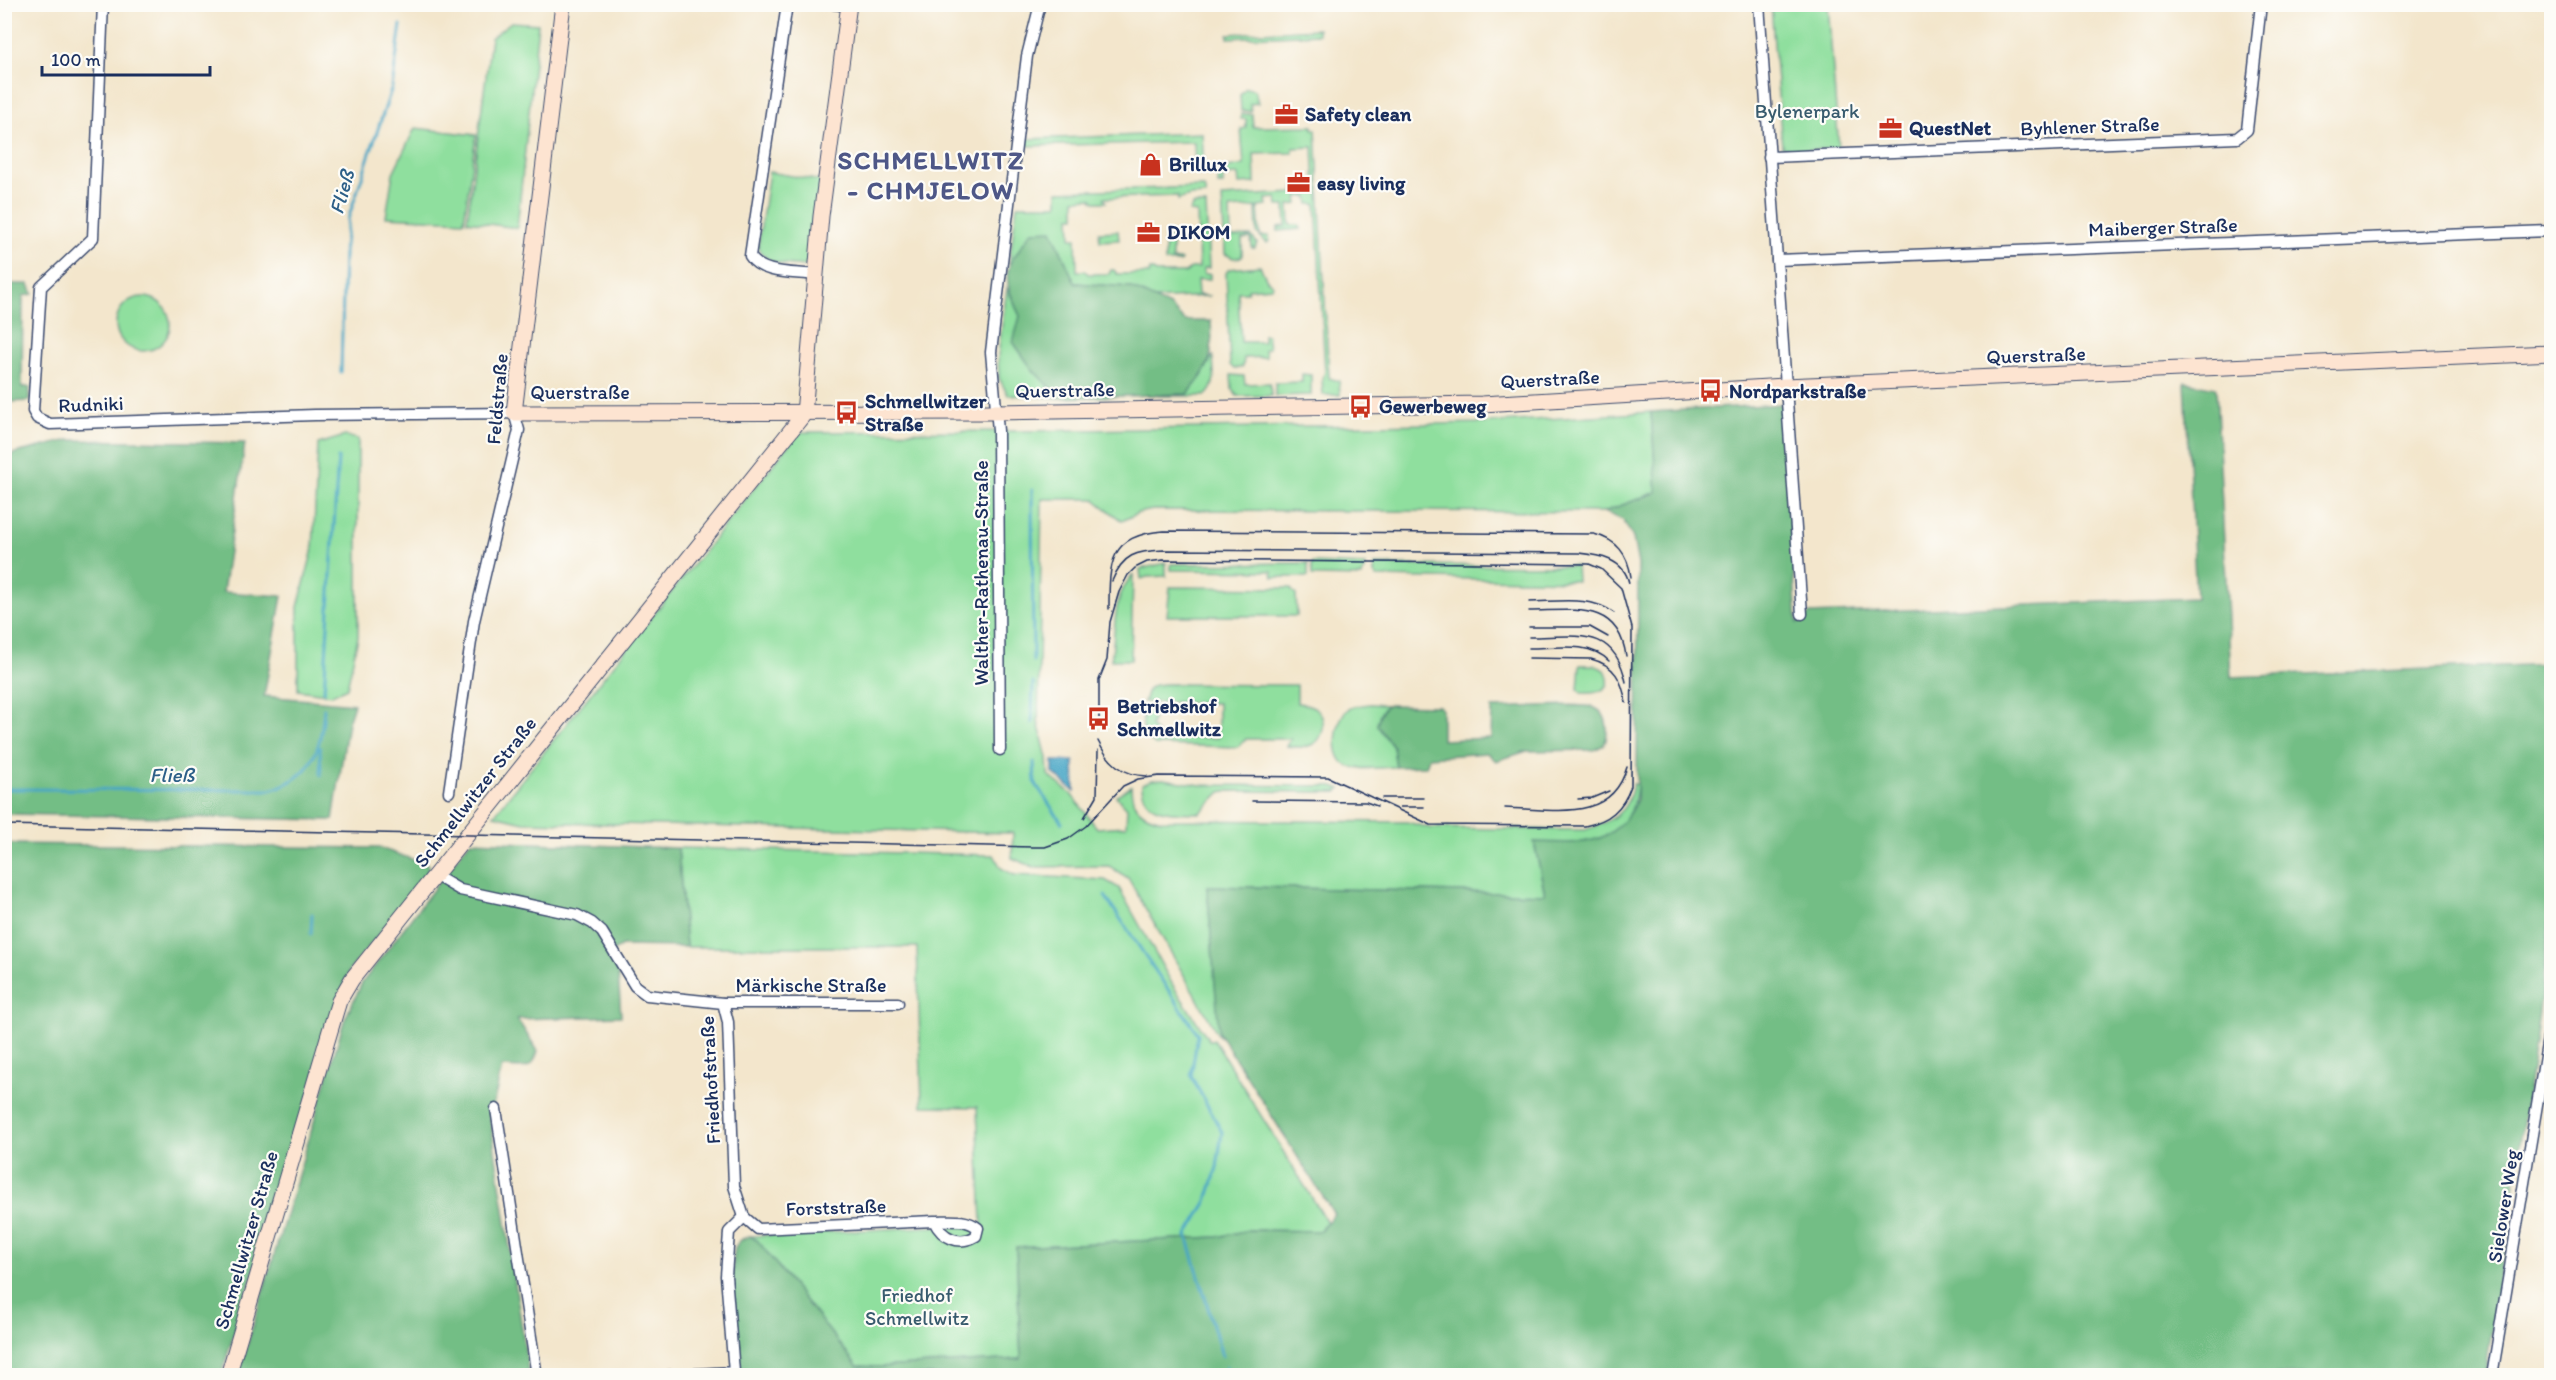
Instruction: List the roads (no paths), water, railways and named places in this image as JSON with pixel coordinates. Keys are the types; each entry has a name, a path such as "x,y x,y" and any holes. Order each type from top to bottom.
{"street":[{"name":"Rudniki","path":"103,4 93,238 41,287 33,404 37,418 50,424 315,415 514,413"},
{"name":"Feldstraße","path":"449,792 474,621 519,430 514,413 563,4"},
{"path":"787,4 750,256 754,263 765,268 815,275"},
{"name":"Walther-Rathenau-Straße","path":"1000,750 998,439 991,352 1027,56 1040,4"},
{"path":"1759,4 1802,614"},
{"name":"Byhlener Straße","path":"1769,157 2237,138 2247,130 2261,4"},
{"path":"804,414 815,275 844,5"},
{"name":"Maiberger Straße","path":"1777,260 2552,231"},
{"name":"Querstraße","path":"514,413 804,414 1482,404 1785,386 2552,353"},
{"name":"Schmellwitzer Straße","path":"228,1376 339,1001 352,979 804,414"},
{"name":"Friedhofstraße","path":"436,876 460,890 577,915 592,923 602,932 635,986 647,995 723,1004 728,1022 734,1186 744,1217"},
{"name":"Märkische Straße","path":"723,1004 898,1003"},
{"name":"Sielower Weg","path":"2492,1376 2550,1042 2552,1014"},
{"path":"496,1109 537,1376"},
{"path":"657,1376 734,1372 726,1276 729,1232 744,1217"},
{"name":"Forststraße","path":"744,1217 758,1229 934,1221"}],"water":[{"path":"1053,761 1074,761 1075,792 1053,773"}],"waterway":[{"name":"Fließ","path":"341,372 344,252 348,219 392,87 401,25"},
{"name":"Fließ","path":"324,692 338,458"},
{"path":"1032,490 1033,661"},
{"path":"1032,723 1033,683"},
{"name":"Fließ","path":"4,789 270,790 296,778 312,760 320,737 324,708"},
{"name":"Fließ","path":"320,748 321,775"},
{"path":"1034,762 1035,783 1062,823"},
{"path":"1105,896 1198,1034 1191,1076 1222,1132 1217,1168 1207,1201 1187,1235 1222,1356"},
{"name":"Fließ","path":"311,934 312,914"},
{"path":"1226,1367 1229,1376"}],"tram line":[{"path":"1109,609 1112,565 1122,545 1132,538 1164,531 1594,534 1609,540 1620,549 1627,561 1631,577"},
{"path":"1112,581 1121,565 1132,556 1146,551 1164,550 1579,553 1595,555 1616,563 1622,568 1629,583"},
{"path":"4,825 1045,847 1068,839 1086,826 1123,786 1138,779 1159,776 1328,777 1431,825 1585,826 1601,821 1614,813 1624,801 1631,786 1632,628 1621,588 1601,569 1589,564 1163,560 1147,562 1135,568 1128,575 1119,592 1110,622 1107,660 1099,680 1099,718"},
{"path":"1529,602 1585,602 1605,607 1614,613"},
{"path":"1529,611 1576,610 1591,612 1603,617 1614,625 1621,638 1626,656"},
{"path":"1529,627 1590,627 1608,637"},
{"path":"1529,637 1577,636 1591,638 1602,643 1612,651 1620,664 1626,682"},
{"path":"1529,648 1582,648 1601,655 1609,661"},
{"path":"1529,658 1591,659 1606,665 1616,675 1626,703"},
{"path":"1098,741 1106,755 1117,766 1130,773 1147,776"},
{"path":"1084,818 1097,796 1098,750"},
{"path":"1505,808 1560,810 1594,805 1608,798 1619,785 1627,767"},
{"path":"1578,799 1592,798 1609,791"},
{"path":"1382,798 1424,798"},
{"path":"1252,801 1366,802 1377,806"},
{"path":"1400,807 1424,807"}],"place":[{"name":"Safety clean","path":"1287,114"},
{"name":"QuestNet","path":"1891,128"},
{"name":"Brillux","path":"1151,164"},
{"name":"easy living","path":"1299,183"},
{"name":"DIKOM","path":"1149,232"},
{"name":"Nordparkstraße","path":"1711,391"},
{"name":"Gewerbeweg","path":"1361,406"},
{"name":"Schmellwitzer Straße","path":"847,413"},
{"name":"Betriebshof Schmellwitz","path":"1099,718"}],"district":[{"name":"SCHMELLWITZ - CHMJELOW","path":"931,175"}],"park label":[{"name":"Bylenerpark","path":"1807,111"},
{"name":"Friedhof Schmellwitz","path":"917,1306"}]}
